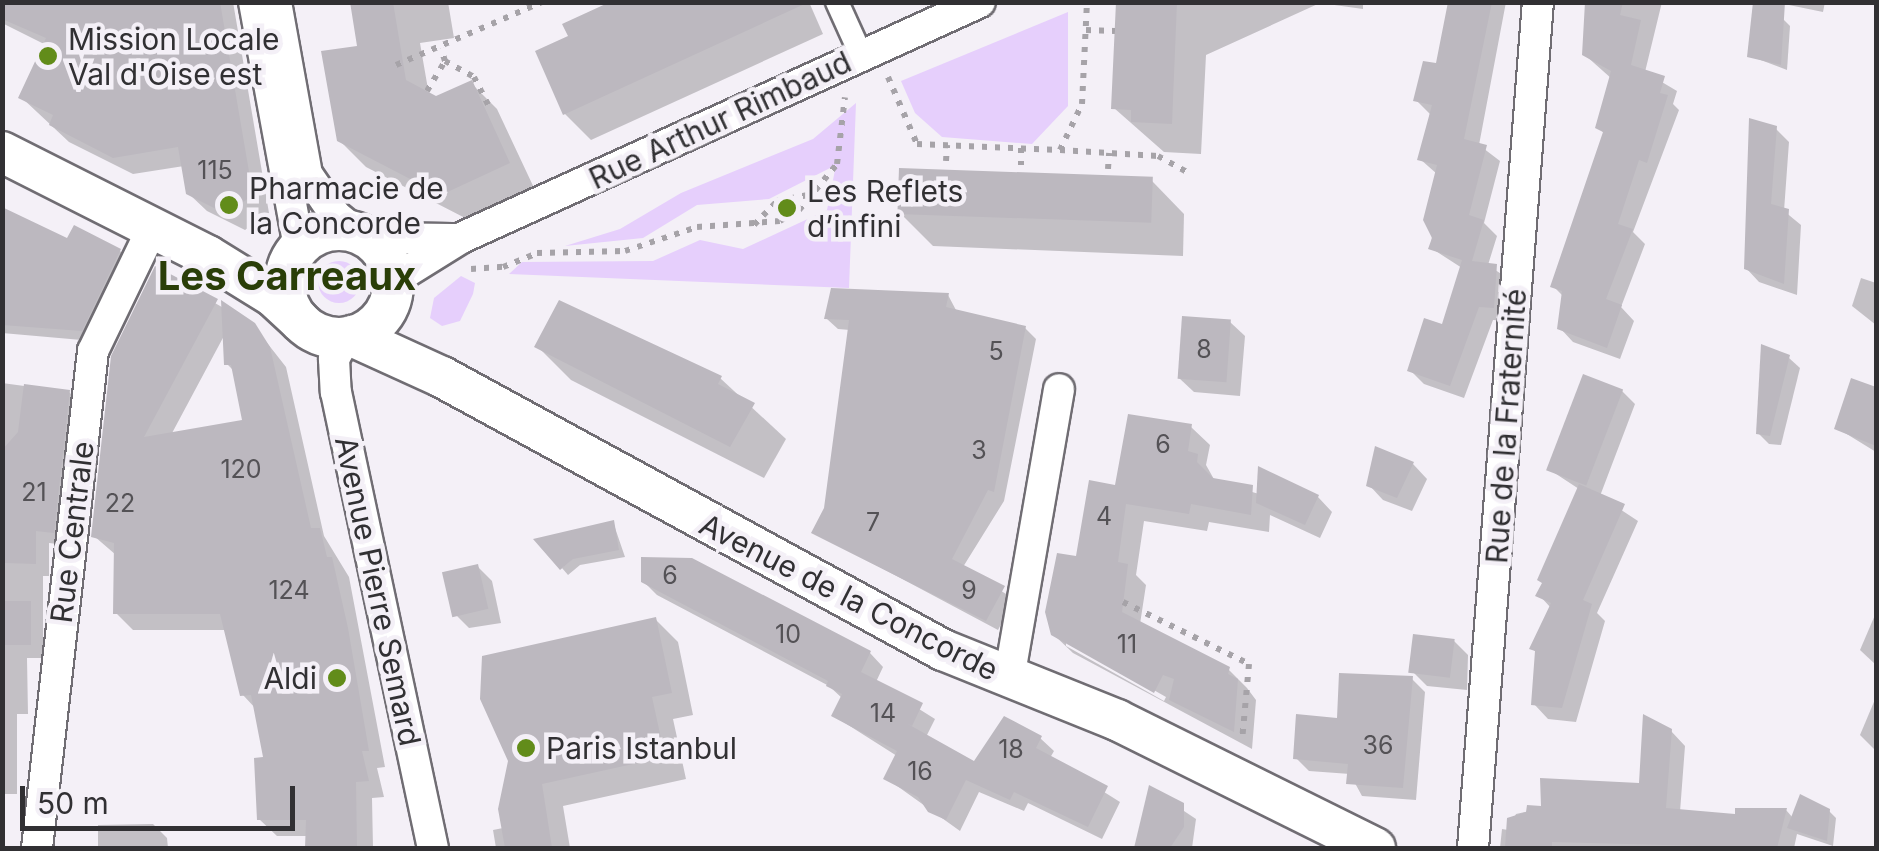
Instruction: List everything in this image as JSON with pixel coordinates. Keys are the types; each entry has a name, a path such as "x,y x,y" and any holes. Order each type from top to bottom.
{"main road":[{"path":"2,152 208,256 274,297 319,334 350,336 381,318 393,284 389,264 362,236 328,230 298,249 262,262 208,256"},
{"path":"298,249 285,288 301,322"},
{"name":"Avenue de la Concorde","path":"393,284 399,332 442,377"},
{"name":"Avenue de la Concorde","path":"350,336 442,377 777,563 1010,679 1162,741 1375,848"}],"street":[{"path":"254,2 298,249"},
{"path":"276,2 307,174 336,216 362,236 461,238"},
{"path":"837,2 871,63"},
{"name":"Rue Arthur Rimbaud","path":"393,284 461,238 871,63 980,2"},
{"name":"Rue de la Fraternité","path":"1473,848 1538,2"},
{"name":"Rue Centrale","path":"37,848 92,351 152,229"},
{"name":"Avenue Pierre Semard","path":"350,336 334,359 336,392 433,848"},
{"path":"1010,679 1060,388"}],"path":[{"path":"1060,150 1082,104 1087,2"},
{"path":"396,64 441,49 541,3"},
{"path":"1086,30 1115,32"},
{"path":"441,49 445,62 474,77 488,105"},
{"path":"428,92 445,62"},
{"path":"427,258 482,271 528,254 624,251 697,228 780,221 816,194 837,164 846,92 871,63 917,144 1158,156 1191,174"},
{"path":"946,146 946,161"},
{"path":"1021,148 1021,165"},
{"path":"1108,169 1109,153"},
{"path":"754,226 790,194 816,194"},
{"path":"1123,602 1249,664 1241,748 1252,757"}],"shaded area":[{"path":"1068,12 1068,106 1032,144 942,137 915,113 901,81"},
{"path":"856,103 849,288 509,274 522,262 653,261 700,240 743,249 827,210 836,165 769,199 697,205 643,238 565,246 620,229 681,193 813,139"},
{"path":"339,261 354,267 360,282 354,297 339,303 324,297 318,282 324,267"},
{"path":"461,276 475,283 473,294 460,321 442,326 430,318 434,298"}],"building":[{"path":"2,2 220,2 253,195 226,214 186,194 178,147 113,158 49,125 53,115 18,98 46,38 2,19"},
{"path":"350,2 393,2 406,80 436,96 472,80 510,163 441,195 337,141 321,51 357,46"},
{"path":"610,2 809,2 563,115 535,51 568,36 562,24"},
{"path":"1116,2 1177,2 1172,124 1131,122 1131,110 1111,109"},
{"path":"1448,2 1492,2 1464,139 1487,145 1469,215 1484,220 1472,261 1497,264 1494,308 1479,307 1450,386 1407,371 1424,318 1442,324 1462,260 1428,249 1432,238 1423,220 1437,165 1417,160 1432,105 1413,101 1423,61 1436,63"},
{"path":"1585,2 1623,2 1620,15 1641,20 1631,65 1665,76 1660,93 1668,95 1647,163 1639,160 1618,224 1633,229 1606,299 1622,305 1607,348 1557,329 1562,291 1550,287 1603,132 1595,128 1611,71 1582,55"},
{"path":"1753,2 1785,2 1781,65 1747,57"},
{"path":"1749,118 1777,126 1771,204 1789,209 1784,284 1744,269"},
{"path":"899,168 1153,177 1151,223 897,214"},
{"path":"2,207 67,238 74,225 121,249 82,331 2,325"},
{"path":"155,266 218,299 144,437 242,420 231,365 224,365 221,300 255,323 270,347 311,528 320,528 327,557 332,557 348,628 369,751 362,751 369,781 356,782 357,848 305,848 306,820 257,820 254,758 263,757 251,695 240,696 220,614 113,614 114,543 91,537 111,356"},
{"path":"831,288 949,293 946,307 1026,326 994,492 988,490 952,559 1005,586 986,621 811,533 824,508 849,320 824,319"},
{"path":"559,300 722,376 718,384 755,403 730,447 534,347"},
{"path":"1182,316 1231,319 1226,382 1178,379"},
{"path":"1761,344 1790,355 1770,436 1756,434"},
{"path":"1583,374 1623,389 1586,486 1546,470"},
{"path":"1851,378 1876,387 1876,446 1834,429"},
{"path":"24,384 70,390 54,533 36,531 36,564 5,563 2,450 18,432"},
{"path":"1128,414 1192,424 1188,451 1198,454 1197,462 1213,478 1253,485 1251,515 1191,504 1189,514 1126,504 1118,562 1128,564 1122,612 1230,667 1228,674 1238,679 1234,732 1169,700 1174,679 1163,675 1154,693 1051,635 1045,612 1057,553 1076,556 1089,480 1115,485"},
{"path":"1375,446 1414,462 1397,498 1366,486"},
{"path":"1258,466 1319,495 1305,525 1256,503"},
{"path":"1579,484 1625,504 1583,600 1592,604 1562,708 1531,705 1535,651 1529,649 1551,603 1535,596 1542,583 1537,580"},
{"path":"614,520 619,550 573,559 560,570 533,539"},
{"path":"641,557 692,558 871,651 861,672 923,703 912,726 906,723 974,761 1004,716 1042,736 1036,748 1108,786 1088,827 1014,792 1010,800 966,780 946,820 928,812 918,797 883,779 897,751 831,716 842,694 826,686 828,681 641,582"},
{"path":"478,564 488,609 452,617 442,572"},
{"path":"2,601 31,601 31,645 2,645"},
{"path":"656,617 672,693 652,697 665,757 542,784 552,848 505,848 498,809 508,761 480,699 482,656"},
{"path":"1413,634 1455,639 1450,678 1408,673"},
{"path":"1339,673 1413,676 1403,788 1346,784 1348,764 1293,759 1296,714 1337,718"},
{"path":"1643,714 1672,729 1666,808 1735,814 1735,808 1787,808 1777,848 1552,842 1552,848 1505,848 1507,818 1526,812 1527,805 1541,806 1540,778 1639,783"},
{"path":"1149,785 1184,803 1184,827 1170,848 1134,848"},
{"path":"1800,794 1830,809 1827,841 1787,828"}],"place":[{"name":"Mission Locale Val d'Oise est","path":"48,56"},
{"name":"Pharmacie de la Concorde","path":"229,205"},
{"name":"Les Reflets d’infini","path":"787,208"},
{"name":"Aldi","path":"337,678"},
{"name":"Paris Istanbul","path":"526,748"}],"district":[{"name":"Les Carreaux","path":"287,276"}]}
